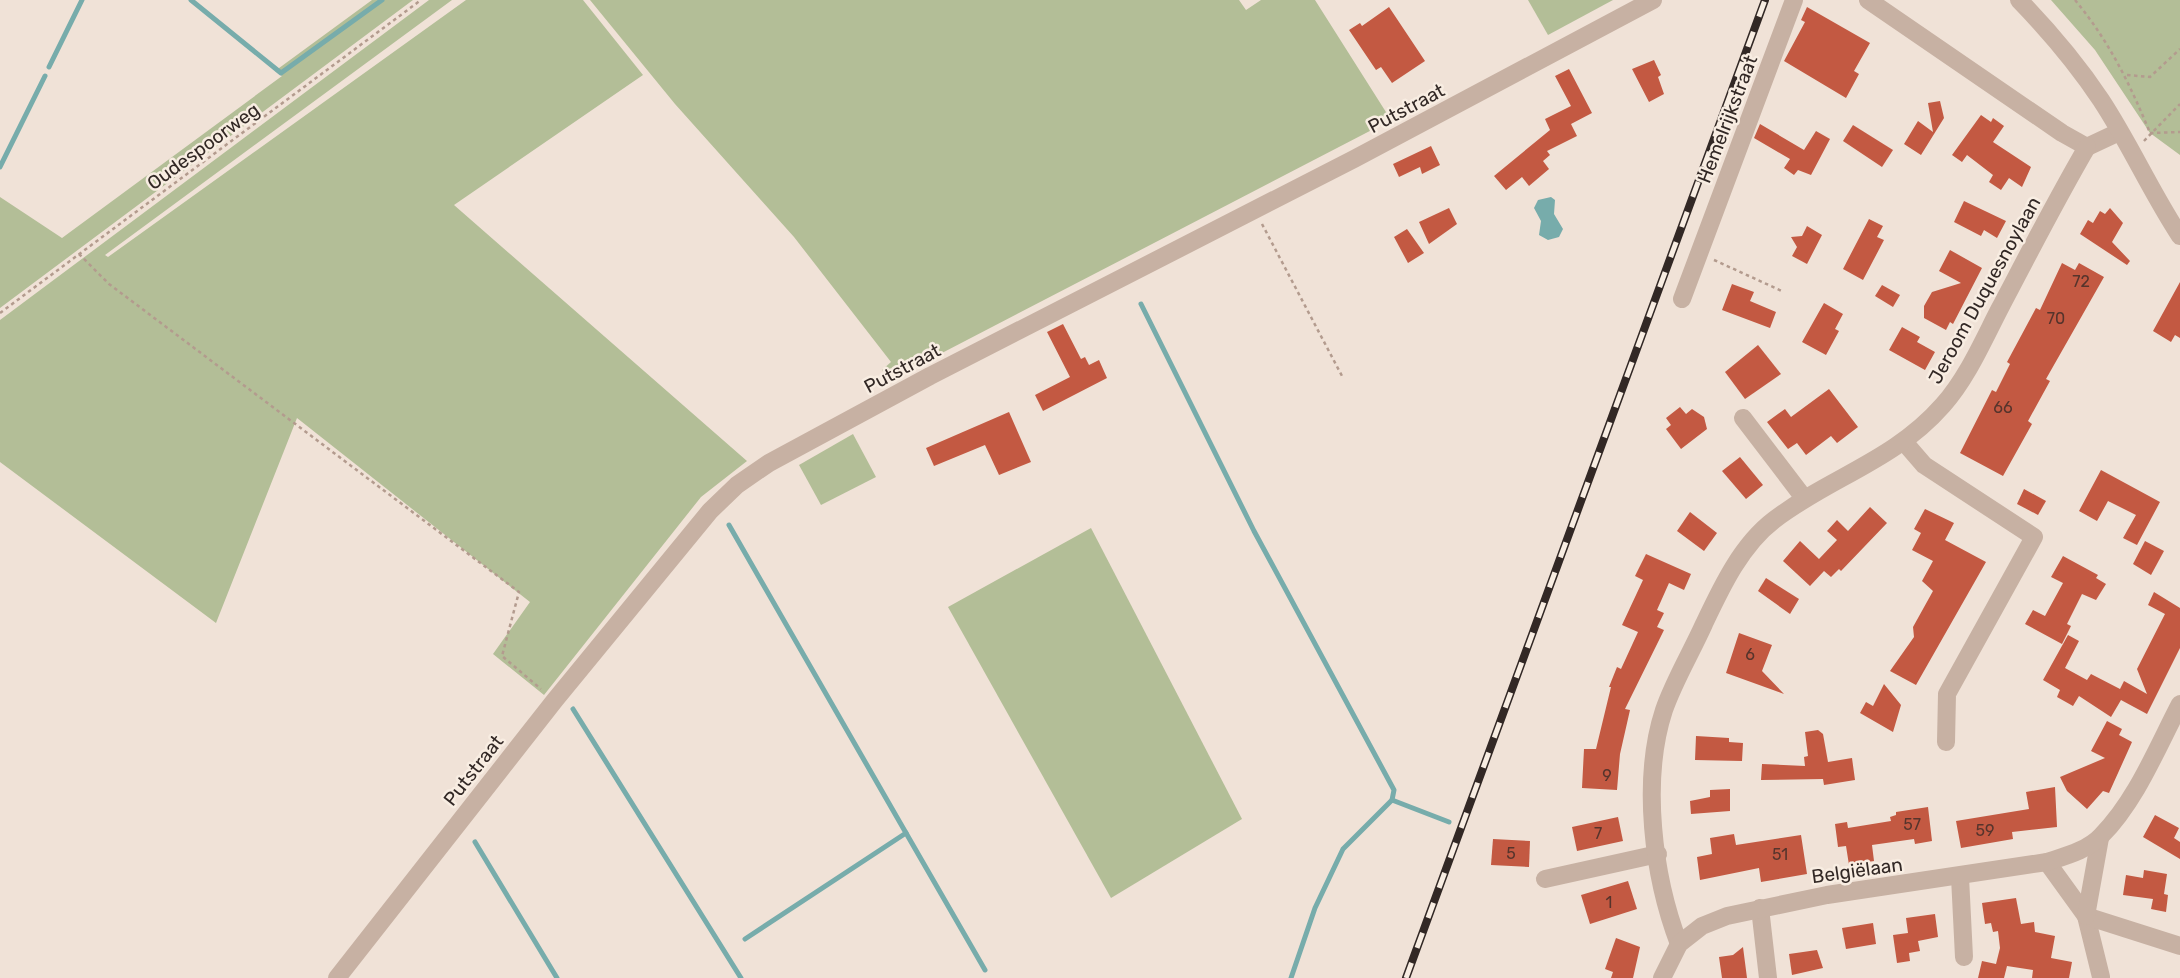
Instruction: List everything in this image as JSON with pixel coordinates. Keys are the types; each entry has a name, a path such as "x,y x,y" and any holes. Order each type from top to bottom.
{"street":[{"name":"Putstraat","path":"337,978 555,700 710,511 737,485 769,463 918,383 1255,210 1653,0"},
{"name":"Hemelrijkstraat","path":"1682,299 1794,0"},
{"path":"1868,0 2062,133 2087,147 2119,132"},
{"path":"2020,0 2065,51 2102,101 2134,155 2149,190 2180,236"},
{"name":"Jeroom Duquesnoylaan","path":"1679,943 1670,920 1658,854 1652,787 1653,753 1664,710 1723,585 1749,546 1771,522 1804,498 1905,443 1944,404 1976,354 2087,147"},
{"path":"1743,418 1804,498"},
{"path":"1905,443 1924,465 2034,537 1947,694 1946,742"},
{"name":"Belgiëlaan","path":"1679,943 1702,926 1760,908 1827,895 2047,862 2073,853 2100,838 2124,807 2180,704"},
{"name":"Belgiëlaan","path":"2086,916 2100,838"},
{"path":"1545,878 1658,854"},
{"name":"Belgiëlaan","path":"2047,862 2086,916 2101,978"},
{"path":"1960,877 1964,957"},
{"path":"1760,908 1768,978"},
{"path":"2086,916 2180,946"},
{"path":"1662,978 1679,943"}],"path":[{"name":"Oudespoorweg","path":"0,313 421,0"},
{"path":"2075,0 2127,75 2150,133"},
{"path":"2127,75 2150,77 2180,49"},
{"path":"2150,133 2180,104"},
{"path":"2150,133 2180,132"},
{"path":"1255,210 1342,376"},
{"path":"1699,253 1784,292"},
{"path":"79,254 109,284 519,592 502,656 555,700"}],"green space":[{"path":"372,0 413,0 0,308 0,197 62,238 282,76 275,71"},
{"path":"429,0 452,0 105,255 108,257 466,0 583,0 643,75 454,205 747,461 701,497 544,695 493,654 530,602 297,418 216,623 0,462 0,320"},
{"path":"590,0 1239,0 1246,10 1261,0 1315,0 1391,120 890,380 882,370 891,362 794,237 675,104"},
{"path":"1528,0 1613,0 1548,35"},
{"path":"2051,0 2180,0 2180,155 2150,133 2095,50"},
{"path":"853,434 876,477 821,505 799,465"},
{"path":"1091,528 1242,819 1111,898 948,607"}],"water":[{"path":"1551,197 1555,200 1554,214 1563,229 1559,237 1548,240 1539,235 1541,221 1534,208 1538,200"}],"building":[{"path":"1389,7 1425,61 1392,83 1381,67 1376,70 1349,30 1360,23 1362,26"},
{"path":"1807,7 1870,43 1854,71 1859,74 1846,98 1784,61 1805,22 1801,20"},
{"path":"1654,60 1661,75 1658,77 1664,94 1649,102 1632,69"},
{"path":"1569,69 1592,113 1571,124 1577,136 1547,151 1550,155 1543,161 1549,169 1529,186 1522,177 1506,190 1494,176 1550,130 1545,119 1571,106 1555,76"},
{"path":"1940,101 1944,118 1921,155 1904,144 1918,121 1933,132 1928,103"},
{"path":"1981,115 1991,122 1993,118 2004,126 1993,142 2031,167 2022,187 2009,178 2001,190 1989,182 1993,175 1967,155 1962,162 1952,155"},
{"path":"1760,124 1804,150 1816,131 1830,139 1811,175 1798,170 1794,175 1784,168 1790,159 1754,138"},
{"path":"1853,125 1893,150 1882,167 1843,141"},
{"path":"1431,146 1440,165 1422,174 1420,167 1399,177 1393,164"},
{"path":"1964,201 2006,221 1997,238 1984,230 1981,236 1954,222"},
{"path":"1449,208 1457,224 1429,244 1419,222"},
{"path":"2110,208 2123,223 2112,242 2130,261 2127,265 2080,234 2088,220 2093,223 2100,211 2105,214"},
{"path":"1869,219 1883,226 1877,237 1884,240 1863,280 1843,269"},
{"path":"1807,226 1822,235 1807,264 1792,256 1797,247 1791,237 1802,236"},
{"path":"1407,229 1424,253 1408,263 1394,237"},
{"path":"1950,250 1982,268 1953,324 1950,322 1946,330 1924,318 1924,306 1932,292 1961,283 1939,271"},
{"path":"2062,263 2075,270 2079,263 2104,277 2046,379 2050,381 2028,421 2032,424 2003,476 1960,453 1992,390 1996,392 2010,364 2007,362 2036,308 2040,310"},
{"path":"2180,282 2180,338 2175,335 2171,342 2153,331"},
{"path":"1732,284 1754,292 1750,301 1776,312 1770,328 1722,310"},
{"path":"1882,285 1900,295 1893,307 1875,296"},
{"path":"1824,303 1843,314 1835,329 1839,331 1826,355 1802,342"},
{"path":"1063,324 1081,359 1085,357 1089,365 1099,360 1107,378 1043,411 1035,395 1070,377 1047,332"},
{"path":"1902,327 1920,337 1917,342 1935,352 1925,370 1889,350"},
{"path":"1758,345 1781,374 1745,399 1725,372"},
{"path":"1829,389 1858,427 1837,443 1831,436 1806,455 1797,443 1788,449 1767,422 1785,409 1791,417"},
{"path":"1680,407 1686,414 1692,409 1704,417 1707,429 1681,449 1666,429 1671,425 1666,418"},
{"path":"1009,412 1031,462 999,475 985,445 934,466 926,448"},
{"path":"1740,457 1763,485 1746,499 1722,471"},
{"path":"2101,470 2160,502 2137,545 2123,538 2136,515 2108,501 2097,521 2079,511"},
{"path":"2024,489 2046,501 2038,515 2017,504"},
{"path":"1870,507 1887,523 1841,571 1839,569 1831,577 1824,571 1810,586 1783,561 1800,541 1819,559 1837,540 1827,531 1837,520 1848,531"},
{"path":"1925,509 1954,523 1945,540 1986,562 1916,685 1890,671 1914,637 1913,627 1933,591 1922,581 1933,561 1912,550 1921,533 1914,529"},
{"path":"1690,512 1717,533 1704,551 1677,531"},
{"path":"2145,541 2164,551 2151,575 2133,564"},
{"path":"1646,554 1691,574 1684,590 1669,583 1657,610 1664,613 1657,627 1664,630 1625,709 1630,710 1620,754 1617,790 1582,788 1584,749 1596,749 1609,687 1617,667 1621,669 1638,632 1622,625 1643,580 1635,576"},
{"path":"2063,556 2098,575 2096,578 2106,584 2096,600 2082,594 2067,624 2071,626 2062,644 2025,624 2033,610 2045,616 2063,583 2051,577"},
{"path":"1766,578 1799,599 1790,614 1758,591"},
{"path":"2154,592 2180,608 2180,648 2147,714 2121,700 2111,717 2079,696 2073,706 2057,697 2060,690 2043,680 2068,635 2079,641 2065,668 2087,680 2091,674 2120,689 2124,681 2147,694 2137,669 2165,614 2148,605"},
{"path":"1739,633 1772,645 1762,671 1784,694 1726,673"},
{"path":"1884,684 1901,705 1893,732 1860,713 1866,702 1873,706"},
{"path":"2107,721 2122,729 2119,735 2132,742 2109,793 2103,791 2087,809 2067,791 2060,777 2105,758 2091,751"},
{"path":"1818,730 1823,734 1828,762 1852,758 1855,780 1824,785 1823,779 1761,780 1762,764 1805,766 1804,757 1808,756 1805,732"},
{"path":"1696,736 1729,738 1729,742 1743,743 1742,761 1695,760"},
{"path":"2055,787 2057,827 2012,832 2013,839 1961,848 1956,821 2029,809 2026,792"},
{"path":"1730,789 1730,811 1691,814 1690,801 1710,797 1710,790"},
{"path":"1928,807 1932,841 1915,844 1914,839 1872,845 1874,861 1849,865 1846,846 1838,847 1835,824 1847,822 1848,828 1891,821 1890,817 1896,815 1896,812"},
{"path":"2155,815 2179,828 2174,838 2180,842 2180,859 2143,837"},
{"path":"1618,817 1623,841 1577,851 1572,827"},
{"path":"1734,834 1736,845 1801,835 1807,874 1761,882 1759,868 1700,880 1697,857 1712,854 1710,838"},
{"path":"1493,839 1530,841 1529,867 1491,865"},
{"path":"2144,870 2167,874 2164,894 2168,895 2166,912 2151,909 2153,899 2123,895 2126,875 2143,878"},
{"path":"1628,881 1637,909 1590,924 1581,895"},
{"path":"2016,898 2021,924 2034,922 2035,932 2055,936 2051,958 2072,962 2069,978 2032,978 2033,970 2007,966 2004,978 1978,978 1982,961 1996,964 2000,948 1998,931 1993,932 1991,923 1985,924 1982,903"},
{"path":"1935,914 1938,937 1918,941 1920,951 1909,953 1910,961 1897,963 1893,935 1908,933 1906,918"},
{"path":"1873,923 1876,944 1846,949 1842,928"},
{"path":"1616,938 1640,947 1633,978 1611,978 1613,972 1605,969"},
{"path":"1743,947 1747,978 1722,978 1719,957 1733,955"},
{"path":"1817,950 1823,968 1792,975 1789,954"}],"waterway":[{"path":"49,67 82,0"},
{"path":"191,0 281,73 382,0"},
{"path":"0,167 45,76"},
{"path":"1141,304 1254,531 1394,790 1392,800"},
{"path":"729,525 906,833"},
{"path":"573,709 741,978"},
{"path":"1291,978 1315,908 1343,849 1392,800 1449,822"},
{"path":"745,939 906,833 985,970"},
{"path":"475,842 557,978"}],"railway":[{"path":"1406,978 1765,0"}]}
